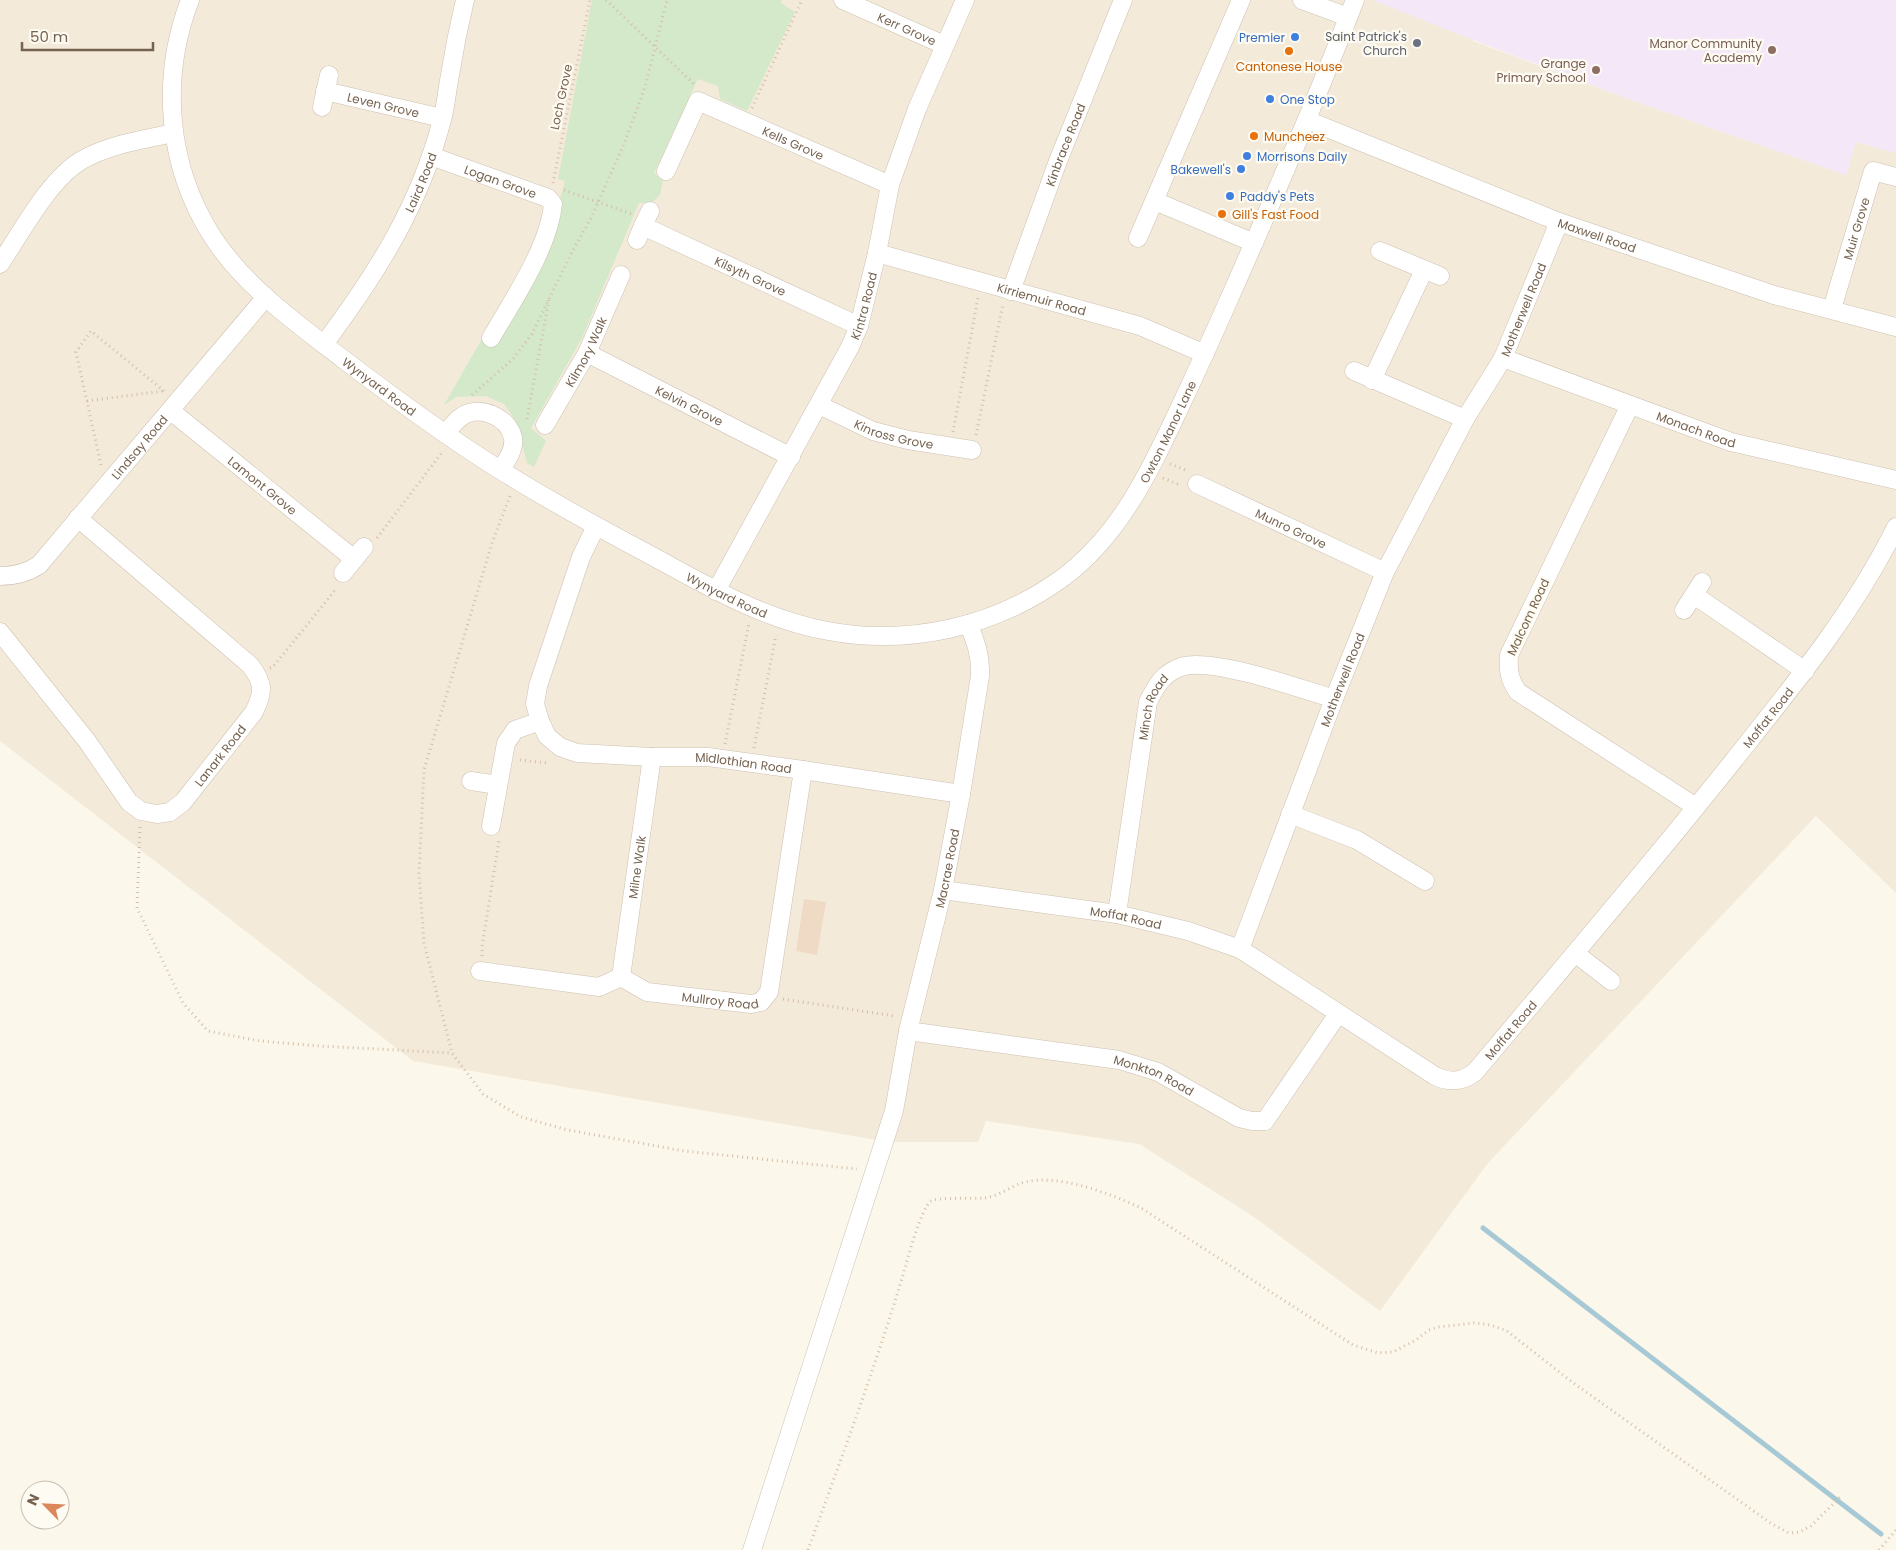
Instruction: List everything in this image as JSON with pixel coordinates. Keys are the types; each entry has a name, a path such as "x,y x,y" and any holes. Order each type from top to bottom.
{"street":[{"name":"Wynyard Road","path":"190,0 178,36 173,64 171,98 174,133 178,158 188,188 213,237 232,263 266,297 324,344 449,437 500,470 596,526 716,591 788,622"},
{"name":"Laird Road","path":"324,344 360,296 396,237 416,197 442,118 457,32 465,0"},
{"name":"Kerr Grove","path":"843,0 944,45"},
{"name":"Kintra Road","path":"716,591 819,406 859,326 877,253 890,185 917,109 965,0"},
{"name":"Kinbrace Road","path":"1009,290 1058,161 1123,0"},
{"path":"1138,238 1241,0"},
{"path":"1302,0 1348,17"},
{"name":"Owton Manor Lane","path":"788,622 830,631 869,636 927,634 968,624 1003,611 1032,597 1064,577 1090,553 1115,524 1141,488 1205,354 1254,243 1307,120 1355,0"},
{"name":"Leven Grove","path":"325,91 442,118"},
{"path":"666,172 700,97"},
{"name":"Kells Grove","path":"700,97 746,122 890,185"},
{"name":"Maxwell Road","path":"1307,120 1559,222 1774,295 1896,327"},
{"path":"0,264 56,183 81,160 114,146 174,133"},
{"name":"Logan Grove","path":"431,156 550,192 553,204 552,218 519,303 491,338"},
{"name":"Muir Grove","path":"1832,310 1873,171 1896,177"},
{"path":"1155,200 1254,243"},
{"name":"Motherwell Road","path":"1240,950 1334,699 1386,572 1465,420 1503,358 1559,222"},
{"name":"Kilsyth Grove","path":"644,224 859,326"},
{"path":"1372,380 1432,273 1380,251"},
{"name":"Kirriemuir Road","path":"877,253 1140,326 1205,354"},
{"name":"Kilmory Walk","path":"546,425 587,353 620,275"},
{"name":"Lindsay Road","path":"0,576 11,576 28,572 40,565 266,297"},
{"name":"Kelvin Grove","path":"587,353 791,457"},
{"name":"Monach Road","path":"1503,358 1731,442 1896,480"},
{"path":"1354,371 1465,420"},
{"name":"Kinross Grove","path":"819,406 873,431 908,440 972,450"},
{"name":"Malcom Road","path":"1630,406 1509,655 1508,671 1512,684 1518,692 1696,807"},
{"name":"Lamont Grove","path":"175,407 350,566"},
{"path":"449,437 461,417 472,412 482,410 496,417 509,426 513,440 510,455 500,470"},
{"name":"Munro Grove","path":"1197,484 1386,572"},
{"path":"78,518 255,671"},
{"name":"Midlothian Road","path":"596,526 581,557 538,686 535,704 547,736 560,747 577,753 722,759 961,794"},
{"name":"Moffat Road","path":"943,890 1116,914 1188,931 1240,950 1435,1076 1445,1081 1467,1078 1475,1072 1575,953 1805,671 1856,596 1884,551 1896,527"},
{"path":"1684,610 1698,589 1805,671"},
{"name":"Macrae Road","path":"752,1550 894,1111 909,1025 943,890 980,676 979,656 968,624"},
{"path":"0,632 88,741 129,802 141,811"},
{"name":"Minch Road","path":"1116,914 1148,702 1157,684 1167,674 1182,666 1195,664 1210,665 1260,677 1334,699"},
{"name":"Lanark Road","path":"141,811 157,814 170,812 182,802 254,712 260,700 262,685 255,671"},
{"path":"495,830 498,785 506,743 515,730 540,721"},
{"name":"Milne Walk","path":"621,977 652,757"},
{"name":"Mullroy Road","path":"621,977 647,992 751,1004 761,1002 769,992 803,770"},
{"path":"470,781 498,785"},
{"path":"1290,814 1357,840 1425,882"},
{"path":"1575,953 1611,982"},
{"path":"482,971 599,987 621,977"},
{"name":"Monkton Road","path":"909,1025 1119,1060 1158,1072 1239,1118 1265,1121 1338,1014"}],"path":[{"name":"Loch Grove","path":"550,192 590,0"},
{"path":"606,0 655,48 700,97"},
{"path":"467,399 490,381 513,359 532,334 571,254 591,218 624,144 645,87 667,0"},
{"path":"746,122 802,0"},
{"path":"550,192 598,202 644,224"},
{"path":"950,447 981,282"},
{"path":"972,450 1009,290"},
{"path":"526,425 549,299"},
{"path":"112,479 102,469 76,352 91,331 164,391 175,407"},
{"path":"87,401 164,391"},
{"path":"255,671 273,667 350,566 368,549 449,437"},
{"path":"1152,465 1200,476 1193,491 1152,465"},
{"path":"516,480 492,544 424,770 419,873 424,943 452,1053 483,1094 521,1117 568,1130 684,1151 875,1171"},
{"path":"722,759 748,623"},
{"path":"751,763 776,635"},
{"path":"512,759 547,763"},
{"path":"141,811 137,908 183,1003 208,1031 260,1041 452,1053"},
{"path":"482,971 482,947 495,830"},
{"path":"769,992 786,1000 909,1025"},
{"path":"808,1550 881,1349 914,1237 925,1208 930,1201 936,1199 968,1200 994,1197 1021,1183 1037,1180 1055,1180 1115,1196 1141,1208 1353,1345 1378,1353 1393,1352 1416,1340 1428,1330 1474,1323 1491,1325 1507,1331 1572,1382 1772,1524 1789,1533 1800,1532 1811,1526 1842,1495"},
{"path":"1879,1550 1896,1530"}],"shaded area":[{"path":"0,0 1489,0 1473,41 1631,100 1846,175 1856,142 1896,153 1896,893 1816,816 1488,1163 1380,1311 1254,1217 1139,1144 986,1121 978,1142 889,1142 413,1061 0,741"},
{"name":"Manor Community Academy","path":"1375,0 1896,0 1896,153 1856,142 1846,175 1631,100 1473,40"}],"green space":[{"path":"592,0 782,0 781,3 795,12 747,111 720,99 718,86 698,79 654,173 663,180 660,195 651,203 639,203 582,338 531,428 546,441 534,467 527,463 516,421 504,404 486,396 456,397 444,405 483,337 543,261 565,181 558,179"}],"building":[{"path":"804,899 826,902 817,955 796,951"}],"waterway":[{"path":"1483,1228 1881,1534"}],"place":[{"name":"Premier","path":"1295,37"},
{"name":"Saint Patrick's Church","path":"1417,43"},
{"name":"Manor Community Academy","path":"1772,50"},
{"name":"Cantonese House","path":"1289,51"},
{"name":"Grange Primary School","path":"1596,70"},
{"name":"One Stop","path":"1270,99"},
{"name":"Muncheez","path":"1254,136"},
{"name":"Morrisons Daily","path":"1247,156"},
{"name":"Bakewell's","path":"1241,169"},
{"name":"Paddy's Pets","path":"1230,196"},
{"name":"Gill's Fast Food","path":"1222,214"}]}
